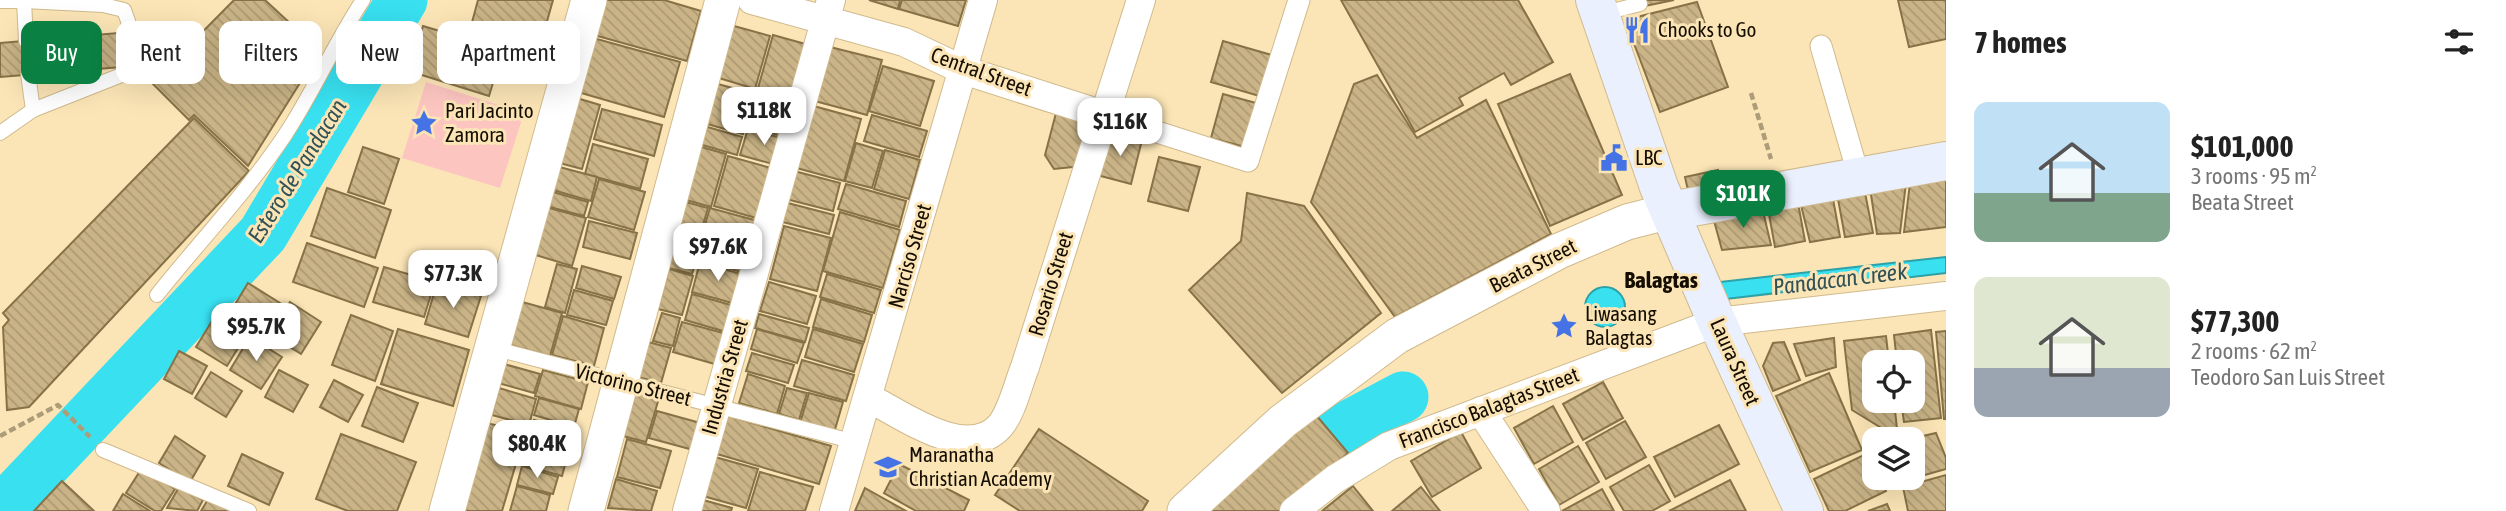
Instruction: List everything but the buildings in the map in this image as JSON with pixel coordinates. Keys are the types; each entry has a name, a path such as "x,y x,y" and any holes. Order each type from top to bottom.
{"main road":[{"name":"Laura Street","path":"1597,7 1659,187 1804,511"},
{"name":"Beata Street","path":"1674,219 1780,191 1946,161"}],"street":[{"path":"447,511 589,0"},
{"path":"586,511 723,0"},
{"name":"Central Street","path":"752,0 828,9 963,70 1248,161 1299,0"},
{"name":"Narciso Street","path":"834,511 983,0"},
{"name":"Rosario Street","path":"869,398 954,441 983,440 1001,425 1025,367 1141,0"},
{"name":"Industria Street","path":"687,511 828,9"},
{"path":"1821,46 1859,177"},
{"name":"Beata Street","path":"1185,511 1283,421 1396,337 1559,251 1627,222 1674,219"},
{"name":"Francisco Balagtas Street","path":"1294,511 1335,479 1389,446 1481,411 1711,308 1946,296"},
{"path":"1481,411 1546,511"}],"lane":[{"path":"157,295 255,177 331,58 338,38 363,0"},
{"path":"0,1 103,5 124,10 134,35 131,63 124,74 33,110 0,133"},
{"path":"24,1 25,21"},
{"path":"1597,7 1640,4"},
{"path":"29,84 33,110"},
{"name":"Victorino Street","path":"493,348 855,443"},
{"path":"103,450 249,511"}],"path":[{"path":"1751,93 1780,191"},
{"path":"0,436 58,405 103,450"}],"shaded area":[{"path":"426,82 524,113 500,188 402,158"}],"water":[{"name":"Pandacan Creek","path":"1946,257 1946,273 1726,299 1711,283"},
{"path":"1605,287 1613,288 1619,293 1624,299 1624,315 1619,321 1613,326 1605,327 1597,326 1591,321 1586,315 1585,307 1586,299 1591,293 1597,288"}],"waterway":[{"name":"Estero de Pandacan","path":"1,511 263,234 402,0"},
{"name":"Estero de Pandacan","path":"1245,511 1337,432 1403,397"}],"place":[{"name":"Chooks to Go","path":"1637,30"},
{"name":"Pari Jacinto Zamora","path":"424,123"},
{"name":"LBC","path":"1614,158"},
{"name":"Liwasang Balagtas","path":"1564,326"},
{"name":"Maranatha Christian Academy","path":"888,467"}],"district":[{"name":"Balagtas","path":"1661,280"}]}
